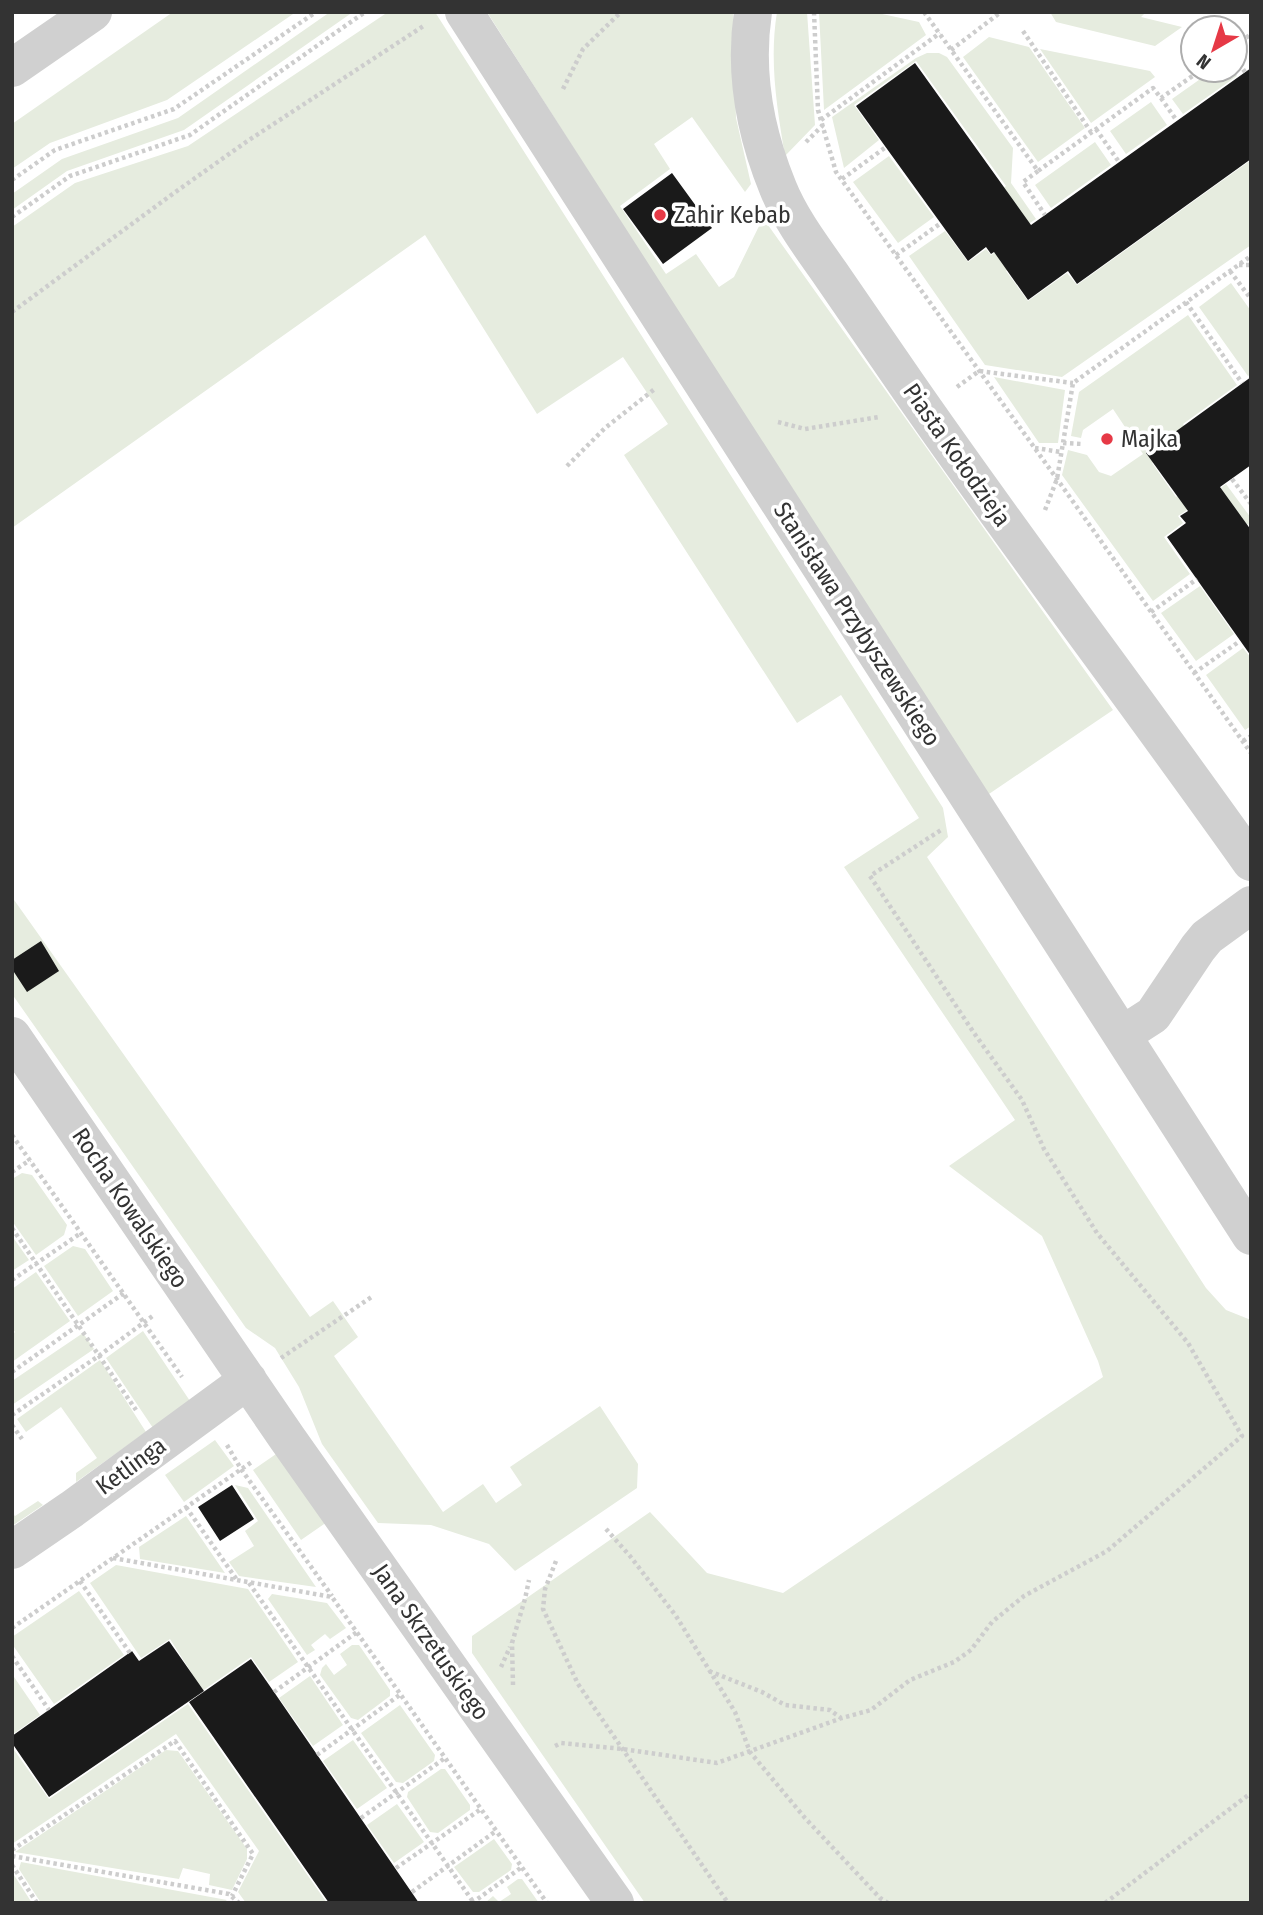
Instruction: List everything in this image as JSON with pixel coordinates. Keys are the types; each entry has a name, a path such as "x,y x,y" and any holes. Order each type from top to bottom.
{"street":[{"path":"12,68 93,12"},
{"name":"Piasta Kołodzieja","path":"753,12 750,48 752,100 769,165 777,186 803,234 925,411 1251,862"},
{"name":"Stanisława Przybyszewskiego","path":"450,16 535,122 1251,1236"},
{"path":"1122,1035 1153,1015 1208,937 1251,905"},
{"name":"Rocha Kowalskiego","path":"12,1036 248,1380"},
{"name":"Ketlinga","path":"12,1550 248,1380"},
{"name":"Jana Skrzetuskiego","path":"248,1380 615,1903"}],"path":[{"path":"12,180 55,150 174,109 316,12"},
{"path":"12,217 70,176 190,135 365,12"},
{"path":"535,122 552,113 583,49 621,12"},
{"path":"814,12 818,110 836,172 1251,753"},
{"path":"924,12 1038,172"},
{"path":"951,50 1001,12"},
{"path":"12,312 246,142 450,16"},
{"path":"1023,31 1119,162"},
{"path":"821,120 940,33"},
{"path":"1161,98 1181,84"},
{"path":"1045,215 1023,182 1153,88 1177,121"},
{"path":"842,179 886,147"},
{"path":"896,255 941,223"},
{"path":"766,419 805,429 925,411 979,371 1073,383 1251,256"},
{"path":"1238,265 1251,265"},
{"path":"1230,271 1251,299"},
{"path":"1186,302 1242,383"},
{"path":"567,466 605,428 689,364"},
{"path":"1028,555 1057,479 1073,383"},
{"path":"1063,443 1083,444"},
{"path":"1034,447 1061,452"},
{"path":"1232,479 1251,504"},
{"path":"1151,612 1197,579"},
{"path":"1194,673 1240,641"},
{"path":"1243,741 1251,736"},
{"path":"518,1764 561,1742 717,1763 871,1710 910,1680 954,1662 971,1650 992,1622 1024,1596 1107,1551 1242,1436 1188,1343 1097,1233 1083,1212 1044,1149 1022,1100 870,876 923,842"},
{"path":"12,1135 144,1322 241,1469 547,1903"},
{"path":"12,1172 30,1160"},
{"path":"12,1228 160,1445"},
{"path":"12,1280 81,1233"},
{"path":"12,1415 100,1355 187,1290"},
{"path":"12,1372 124,1293"},
{"path":"248,1380 373,1296"},
{"path":"12,1425 22,1439"},
{"path":"12,1628 287,1438"},
{"path":"186,1507 237,1581"},
{"path":"606,1529 676,1616 735,1712 750,1752 805,1818 880,1898 888,1903"},
{"path":"113,1558 332,1597"},
{"path":"556,1562 544,1590 543,1609 579,1684 729,1903"},
{"path":"514,1695 512,1643 529,1580"},
{"path":"80,1581 130,1653"},
{"path":"249,1583 473,1902 522,1867"},
{"path":"274,1692 357,1632"},
{"path":"12,1656 49,1710"},
{"path":"709,1671 762,1692 785,1705 830,1710 842,1718"},
{"path":"317,1755 401,1694"},
{"path":"12,1850 175,1741 253,1854 232,1896"},
{"path":"361,1818 445,1758"},
{"path":"1105,1903 1251,1793"},
{"path":"396,1868 481,1809"},
{"path":"412,1892 496,1831"},
{"path":"12,1856 229,1894 239,1903"},
{"path":"12,1864 37,1903"}],"shaded area":[{"path":"173,12 296,12 167,100 50,143 12,169 12,124"},
{"path":"330,12 353,12 184,130 67,171 12,210 12,194 62,159 178,118"},
{"path":"388,12 435,12 943,808 948,837 927,857 1206,1288 1226,1310 1251,1320 1251,1903 645,1903 472,1653 472,1636 650,1512 707,1573 783,1593 1103,1377 1042,1236 949,1166 1015,1120 844,867 919,818 841,695 797,723 624,455 668,424 623,357 537,414 425,235 12,528 12,227 75,183 188,146"},
{"path":"487,12 733,12 736,118 751,184 745,192 692,117 654,144 670,169 620,206 666,274 696,254 719,287 734,277 763,218 1113,710 986,796"},
{"path":"777,12 807,12 815,125 785,156 774,66"},
{"path":"819,12 873,12 919,22 926,35 824,110"},
{"path":"1050,12 1146,12 1141,17 1179,26 1179,29 1155,46 1056,22"},
{"path":"989,37 1029,47 1085,128 1038,162 963,57"},
{"path":"1040,49 1150,71 1155,77 1091,123"},
{"path":"927,53 939,53 947,57 1013,148 1011,183 1036,219 1022,228 997,194 1006,186 916,61 854,105 879,140 844,168 832,117"},
{"path":"1193,84 1226,84 1183,114 1172,99"},
{"path":"1151,102 1167,125 1126,154 1110,131"},
{"path":"1095,142 1111,165 1051,208 1035,185"},
{"path":"889,156 934,217 898,243 853,182"},
{"path":"1251,160 1251,245 1062,377 985,365 909,256 945,231 968,262 986,249 991,255 1001,249 1013,265 1006,271 1028,301 1067,273 1077,285"},
{"path":"1231,283 1251,311 1251,374 1248,376 1199,307"},
{"path":"1188,315 1237,385 1183,424 1190,436 1152,463 1176,497 1183,492 1193,506 1178,516 1183,523 1164,537 1190,574 1153,601 1062,475 1068,450 1087,455 1099,472 1111,476 1143,454 1113,409 1083,430 1081,438 1071,436 1079,392"},
{"path":"994,377 1065,390 1058,443 1039,443"},
{"path":"1226,484 1251,518 1251,527 1248,524 1238,532 1211,495"},
{"path":"1200,586 1234,634 1196,661 1161,613"},
{"path":"1243,648 1251,658 1251,726 1245,730 1206,675"},
{"path":"12,897 310,1317 333,1301 358,1337 334,1356 443,1512 483,1484 496,1503 522,1485 510,1467 600,1406 638,1464 637,1488 515,1571 489,1544 431,1525 378,1523 322,1444 299,1387 275,1348 246,1328 12,994"},
{"path":"22,1173 32,1175 67,1225 64,1235 36,1255 12,1221 12,1179"},
{"path":"12,1236 29,1260 12,1271"},
{"path":"73,1246 85,1249 113,1291 78,1316 44,1266"},
{"path":"36,1272 70,1321 12,1362 12,1335 15,1332 12,1328 12,1289"},
{"path":"143,1331 190,1401 153,1428 106,1358"},
{"path":"83,1333 94,1349 12,1405 12,1381"},
{"path":"100,1360 146,1432 76,1482 76,1473 97,1458 61,1407 26,1432 17,1419"},
{"path":"215,1440 234,1466 184,1502 165,1475"},
{"path":"279,1452 327,1522 301,1540 253,1470"},
{"path":"235,1485 248,1488 316,1587 239,1576 229,1562 254,1546 245,1531 258,1521"},
{"path":"38,1501 43,1505 12,1526 12,1513 15,1516"},
{"path":"186,1516 225,1573 140,1559 139,1547"},
{"path":"116,1565 248,1589 298,1662 269,1682 251,1657 198,1694 191,1672 170,1639 141,1658 90,1583"},
{"path":"79,1591 124,1655 54,1704 12,1644 12,1637"},
{"path":"272,1594 327,1603 346,1628 330,1639 325,1634 311,1645 315,1650 307,1655 268,1599"},
{"path":"352,1645 359,1645 390,1690 390,1696 358,1720 351,1718 320,1675 326,1664 334,1675 347,1665 340,1654"},
{"path":"12,1674 40,1715 12,1735"},
{"path":"310,1676 343,1725 313,1746 279,1698"},
{"path":"188,1704 327,1903 246,1903 238,1892 259,1851 176,1734 12,1844 12,1747 49,1799"},
{"path":"400,1705 435,1755 434,1761 403,1783 396,1782 361,1733"},
{"path":"353,1740 387,1788 357,1809 323,1761"},
{"path":"166,1750 178,1751 247,1849 247,1859 232,1890 209,1885 210,1874 183,1868 179,1879 15,1852"},
{"path":"441,1769 445,1769 470,1805 470,1810 438,1833 430,1832 407,1797 408,1792"},
{"path":"397,1804 424,1842 394,1863 367,1825"},
{"path":"494,1839 512,1864 511,1870 479,1892 473,1892 454,1867"},
{"path":"21,1862 227,1900 223,1903 41,1903 19,1869"},
{"path":"12,1872 32,1903 12,1903"},
{"path":"522,1879 539,1903 485,1903 493,1896 499,1902 511,1894 507,1887"}],"building":[{"path":"915,63 1031,225 1229,84 1249,84 1251,68 1251,159 1077,284 1068,271 1028,300 994,252 991,254 986,247 968,261 856,106"},
{"path":"672,173 712,228 663,264 623,209"},
{"path":"1251,377 1251,465 1220,487 1251,530 1251,656 1167,537 1186,523 1180,516 1188,511 1146,453"},
{"path":"41,941 59,971 27,992 12,969 12,960"},
{"path":"232,1485 254,1519 220,1541 198,1507"},
{"path":"169,1641 204,1691 49,1797 12,1743 12,1736 132,1651 139,1661"},
{"path":"251,1659 419,1903 329,1903 189,1702"}],"place":[{"name":"Zahir Kebab","path":"660,215"},
{"name":"Majka","path":"1107,439"}]}
